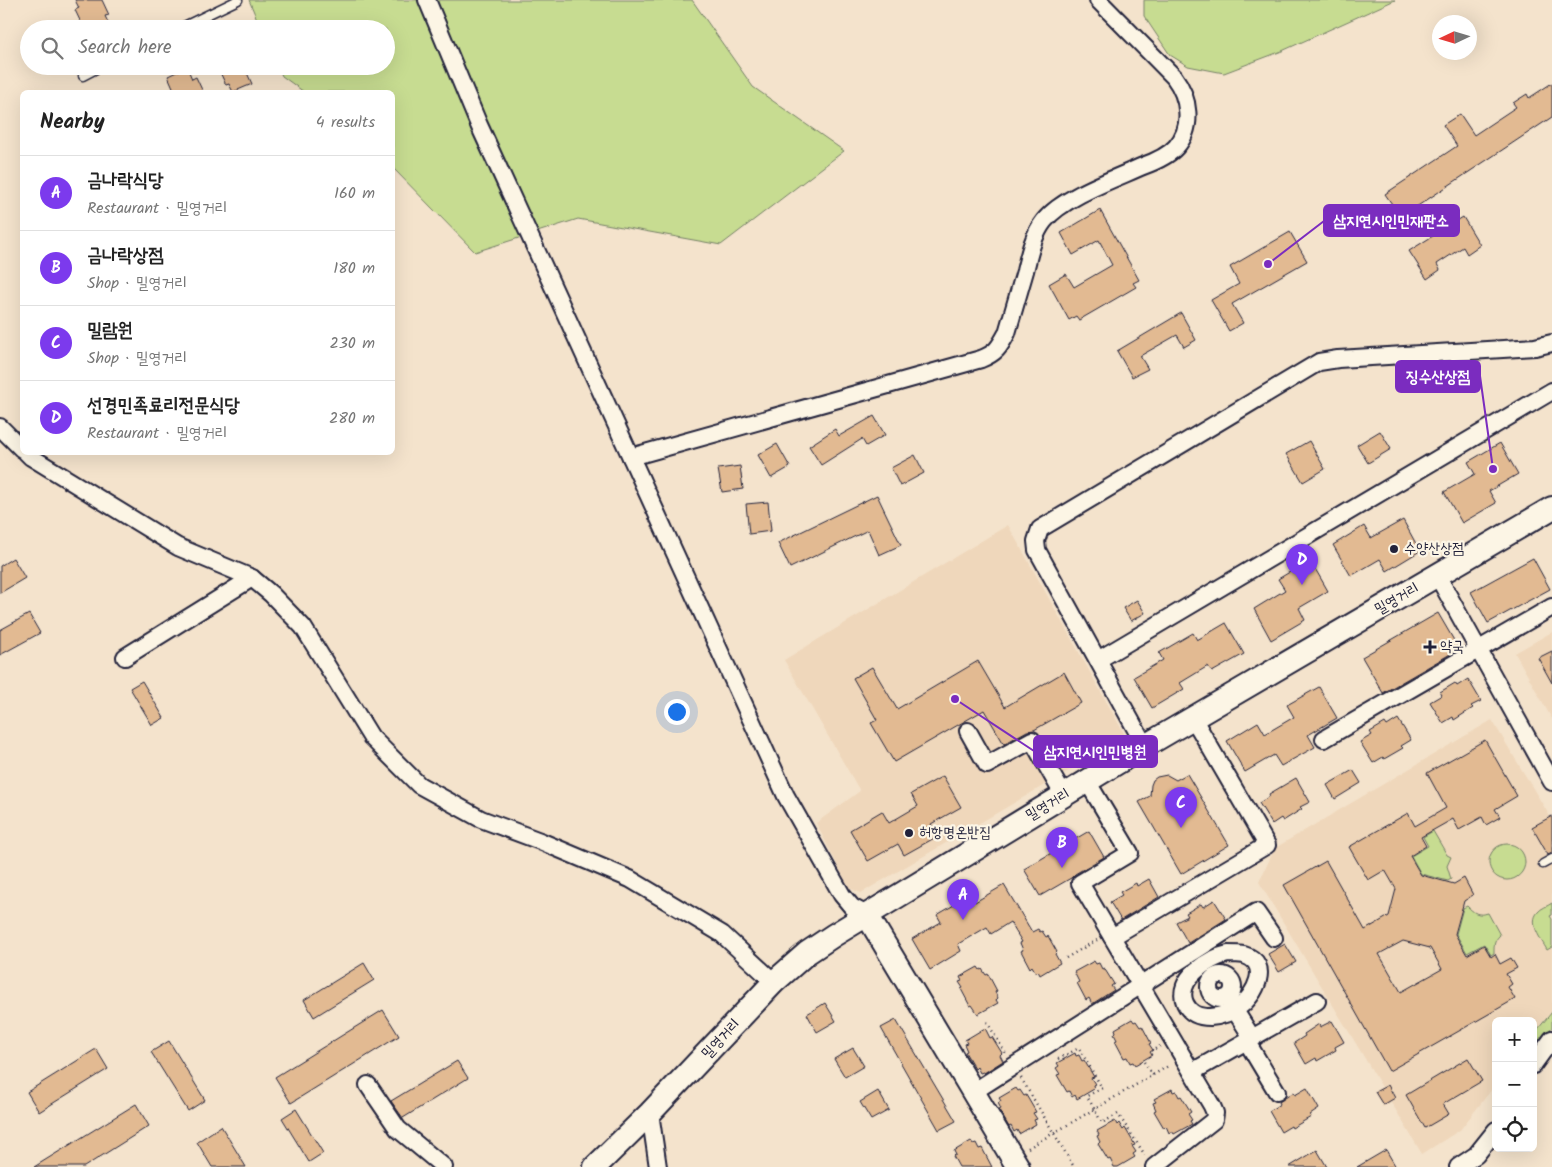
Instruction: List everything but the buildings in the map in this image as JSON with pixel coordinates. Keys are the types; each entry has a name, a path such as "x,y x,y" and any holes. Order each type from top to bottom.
{"main road":[{"name":"밀영거리","path":"595,1167 650,1113 774,982 807,953 1145,746 1552,508"},
{"path":"867,915 1015,1162"}],"street":[{"path":"427,0 479,125 786,796 842,895 852,907 867,915"},
{"path":"631,457 981,360 994,354 1007,333 1033,243 1043,222 1072,198 1160,159 1176,148 1184,134 1188,118 1187,100 1181,87 1174,77 1098,0"},
{"path":"1145,746 1037,550 1036,542 1040,529 1319,362 1338,359 1535,347 1552,343"},
{"path":"1098,660 1552,391"},
{"path":"0,427 20,447"},
{"path":"29,455 178,547 252,578 271,594 303,627 371,737 419,785 481,819 540,841 630,879 722,934 774,982"},
{"path":"1437,575 1552,782"},
{"path":"125,657 252,578"},
{"path":"1324,739 1552,607"},
{"path":"1110,935 1267,845 1193,718"},
{"path":"968,731 987,765 1032,740 1064,796"},
{"path":"1087,781 1130,854 1080,884 1184,1057 1215,1113 1214,1120 1151,1163"},
{"path":"973,1092 1140,985 1206,963 1256,912 1274,938"},
{"path":"1245,955 1256,964 1259,971 1257,986 1246,1001 1231,1003 1224,1014 1205,1017 1198,1016 1191,1012 1187,1006 1184,1000 1184,992 1186,985 1197,970 1206,963 1218,956 1245,955"},
{"path":"1206,963 1220,974 1230,978 1233,988 1231,1003 1277,1092"},
{"path":"1192,1072 1317,1001"},
{"path":"1535,1062 1552,1039"},
{"path":"368,1085 398,1129 444,1167"},
{"path":"650,1113 658,1167"},
{"path":"1458,1167 1476,1155 1492,1135"}],"lane":[{"path":"197,20 238,0"},
{"path":"1543,864 1552,860"}],"path":[{"path":"1066,958 1110,935"},
{"path":"987,1022 1074,1167"},
{"path":"1058,1059 1079,1048 1102,1088 1087,1096 1102,1123 1118,1114 1151,1163"},
{"path":"1015,1162 1054,1134 1184,1057"},
{"path":"1144,1062 1153,1076"}],"shaded area":[{"path":"1008,525 1126,737 861,893 849,888 816,823 860,791 784,660"},
{"path":"1552,632 1552,719 1515,653"},
{"path":"1492,720 1552,820 1552,1011 1537,1029 1537,1017 1492,1017 1492,1089 1460,1130 1422,1154 1391,1102 1383,1107 1374,1092 1382,1087 1259,882 1275,848"}],"green space":[{"path":"249,0 692,0 753,87 844,151 721,245 578,219 475,252 395,170 395,90 301,90 282,75 395,75 395,20 257,20"},
{"path":"1144,0 1395,0 1282,51 1224,73 1188,66 1170,55 1144,16"},
{"path":"1433,831 1447,855 1451,857 1447,866 1451,879 1448,881 1421,874 1411,856 1428,846 1423,837"},
{"path":"1507,844 1514,845 1520,849 1524,855 1524,869 1520,875 1514,879 1507,880 1500,879 1494,875 1490,869 1489,862 1490,855 1494,849 1500,845"},
{"path":"1552,903 1552,915 1550,916 1552,919 1552,947 1547,950 1536,931 1534,921 1539,911"},
{"path":"1467,906 1476,913 1488,913 1500,935 1495,943 1494,953 1491,955 1484,944 1467,953 1456,934 1463,908"},
{"path":"1552,1012 1552,1027 1537,1045 1537,1030"}],"place":[{"name":"삼지연시인민재판소","path":"1268,264"},
{"name":"징수산상점","path":"1493,469"},
{"name":"수양산상점","path":"1394,549"},
{"name":"선경민족료리전문식당","path":"1302,585"},
{"name":"약국","path":"1430,647"},
{"name":"삼지연시인민병원","path":"955,699"},
{"name":"밀람원","path":"1181,828"},
{"name":"허항명온반집","path":"909,833"},
{"name":"금나락상점","path":"1062,868"},
{"name":"금나락식당","path":"963,920"}]}
